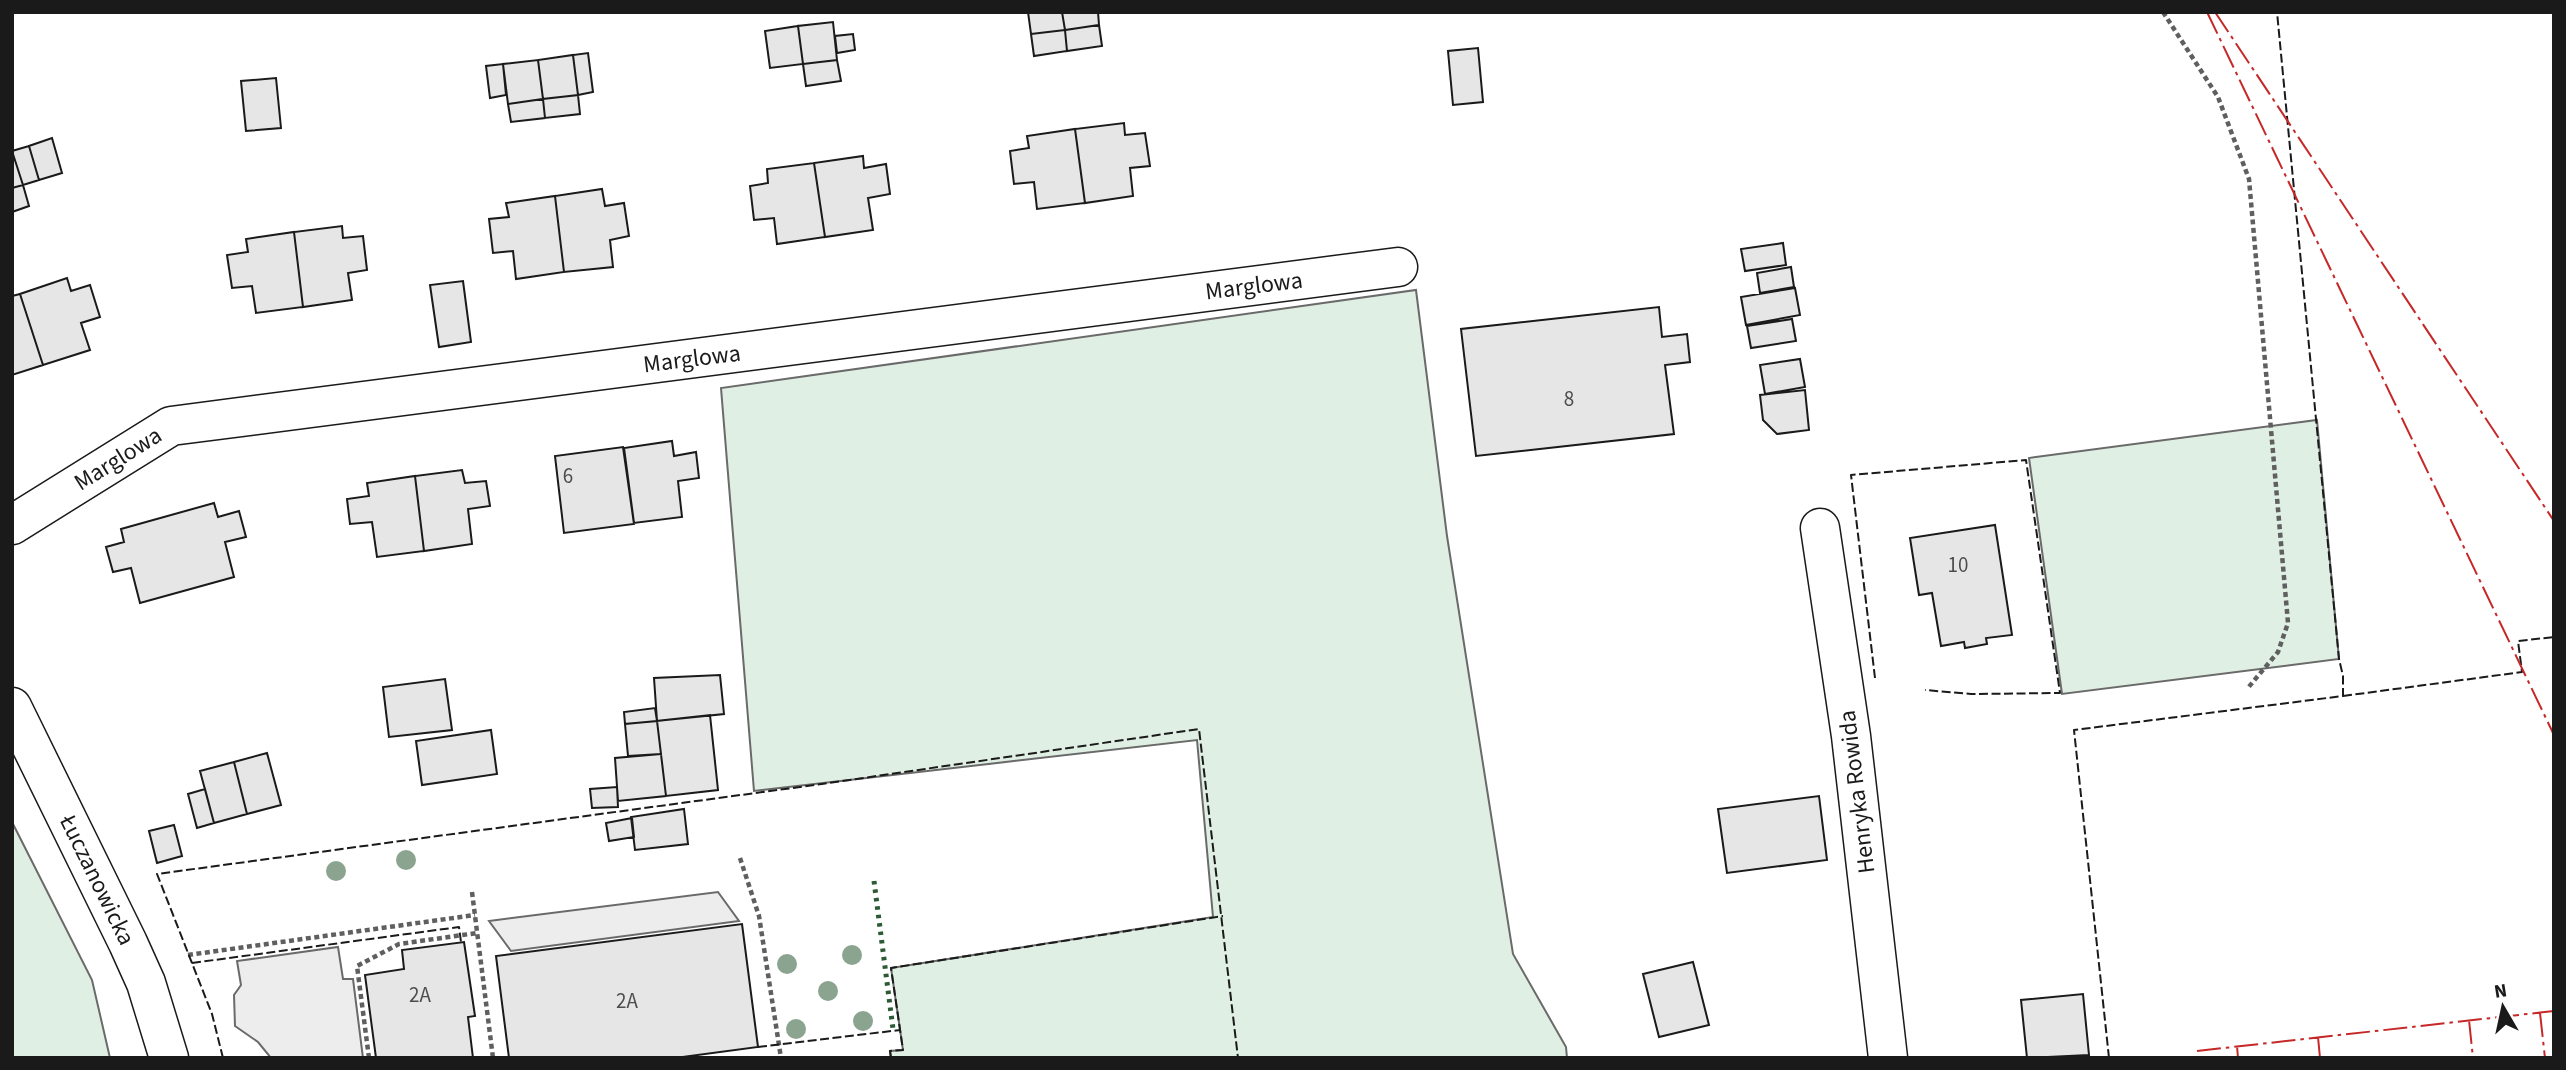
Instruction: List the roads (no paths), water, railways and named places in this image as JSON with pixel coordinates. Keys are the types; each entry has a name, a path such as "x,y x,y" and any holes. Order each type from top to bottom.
{"street":[{"name":"Marglowa","path":"12,524 171,426 1398,267"},
{"name":"Henryka Rowida","path":"1820,528 1851,736 1888,1058"},
{"name":"Łuczanowicka","path":"12,706 146,983 169,1058"}]}
